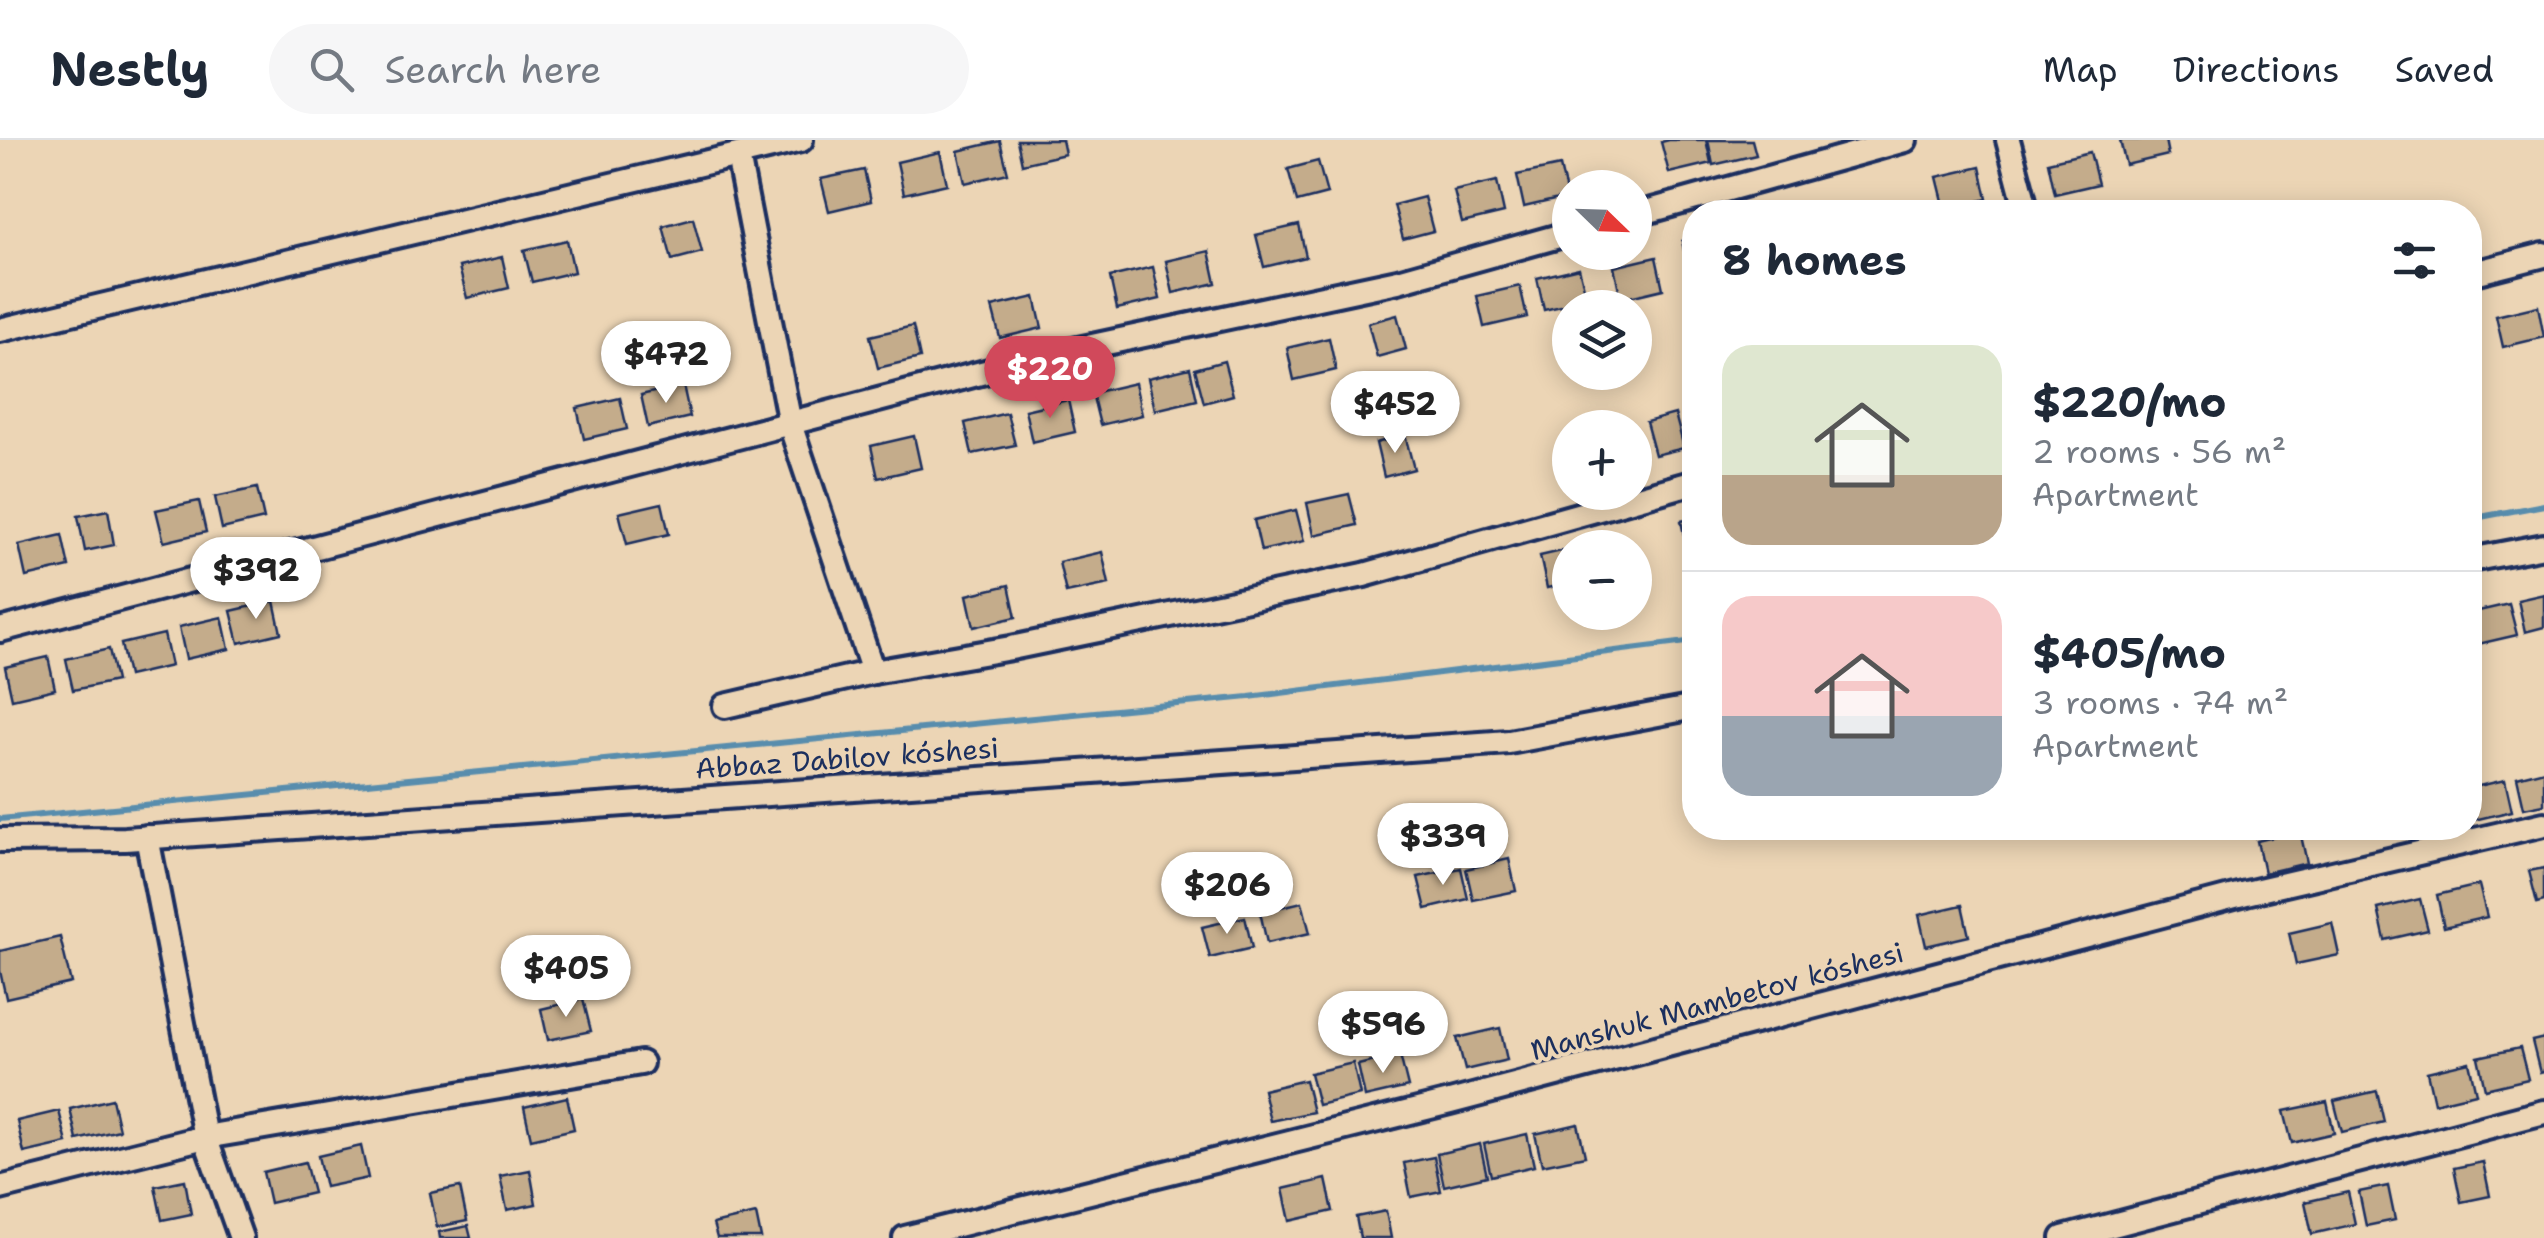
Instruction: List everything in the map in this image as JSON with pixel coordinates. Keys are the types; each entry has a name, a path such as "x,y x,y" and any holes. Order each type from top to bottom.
{"street":[{"path":"0,330 801,140"},
{"path":"1689,200 1905,140"},
{"path":"2008,140 2024,200"},
{"path":"738,156 790,424 872,672"},
{"path":"1652,210 1682,202"},
{"path":"0,630 1050,356 1398,280 1552,238"},
{"path":"2482,271 2544,255"},
{"path":"725,706 872,672 1364,576 1682,486"},
{"path":"2482,558 2544,546"},
{"name":"Abbaz Dabilov kóshesi","path":"0,840 147,837 1509,742 1682,709"},
{"name":"Manshuk Mambetov kóshesi","path":"2482,838 2544,824"},
{"path":"147,837 205,1137 241,1238"},
{"name":"Manshuk Mambetov kóshesi","path":"905,1238 955,1231 2246,893 2475,840"},
{"path":"0,1188 205,1137 640,1064"},
{"path":"2063,1238 2544,1112"}],"building":[{"path":"1017,140 1062,140 1065,154 1022,164"},
{"path":"1706,140 1711,163 1669,173 1661,142"},
{"path":"1708,140 1752,140 1756,155 1713,165"},
{"path":"2120,140 2165,140 2168,155 2126,165"},
{"path":"1000,141 1008,173 965,183 958,151"},
{"path":"940,152 947,184 904,194 897,162"},
{"path":"2090,152 2098,184 2055,194 2048,162"},
{"path":"1318,161 1327,194 1297,202 1288,169"},
{"path":"1560,166 1561,170 1552,170 1552,200 1524,207 1517,175"},
{"path":"1980,167 1987,199 1943,200 1937,177"},
{"path":"864,170 871,201 829,211 821,179"},
{"path":"1497,181 1504,213 1462,223 1454,191"},
{"path":"1424,197 1433,231 1403,239 1394,205"},
{"path":"693,218 702,252 672,260 663,226"},
{"path":"1299,225 1306,257 1264,267 1256,235"},
{"path":"567,240 574,272 532,282 524,250"},
{"path":"1209,251 1216,283 1173,293 1166,261"},
{"path":"502,257 509,288 467,298 459,267"},
{"path":"1656,257 1663,289 1619,290 1615,270 1652,270 1652,258"},
{"path":"1153,267 1160,299 1117,309 1110,277"},
{"path":"1580,270 1584,290 1552,290 1552,308 1544,310 1537,278"},
{"path":"1520,286 1527,317 1484,327 1477,296"},
{"path":"1035,297 1042,328 1000,338 992,307"},
{"path":"2538,306 2544,337 2503,347 2496,316"},
{"path":"1397,315 1406,349 1377,357 1368,323"},
{"path":"913,326 920,358 878,368 870,336"},
{"path":"1329,338 1336,370 1294,380 1287,348"},
{"path":"1224,361 1233,395 1204,403 1195,369"},
{"path":"1190,368 1197,400 1155,410 1148,378"},
{"path":"1135,383 1142,415 1100,425 1092,393"},
{"path":"683,385 690,417 648,427 641,395"},
{"path":"620,398 627,429 584,439 577,408"},
{"path":"1068,400 1075,432 1032,442 1025,410"},
{"path":"1007,413 1015,445 972,454 965,423"},
{"path":"1675,414 1682,448 1655,455 1652,420"},
{"path":"1405,435 1414,469 1384,477 1376,443"},
{"path":"914,436 921,468 878,478 871,446"},
{"path":"257,488 264,519 222,529 215,497"},
{"path":"1349,494 1357,525 1314,535 1307,503"},
{"path":"199,501 206,532 164,542 156,510"},
{"path":"662,503 669,534 627,544 619,513"},
{"path":"108,510 114,545 85,551 78,516"},
{"path":"1296,510 1304,541 1261,551 1254,520"},
{"path":"62,535 69,567 26,577 19,545"},
{"path":"1102,552 1109,584 1066,593 1059,562"},
{"path":"1552,553 1552,587 1547,588 1540,556"},
{"path":"1009,585 1016,617 974,627 967,595"},
{"path":"2544,594 2544,627 2525,632 2518,600"},
{"path":"274,601 281,633 239,643 231,611"},
{"path":"2509,604 2517,635 2482,643 2482,610"},
{"path":"222,617 229,649 186,659 179,627"},
{"path":"164,634 171,666 128,676 121,644"},
{"path":"109,649 116,681 73,690 66,659"},
{"path":"48,657 55,689 12,699 5,667"},
{"path":"2544,770 2544,804 2524,808 2517,777"},
{"path":"2505,780 2512,811 2482,818 2482,785"},
{"path":"2302,840 2307,863 2264,873 2257,841"},
{"path":"1509,859 1516,891 1473,900 1466,869"},
{"path":"1461,868 1468,899 1426,909 1418,877"},
{"path":"2544,868 2544,901 2537,903 2529,871"},
{"path":"2479,885 2487,917 2444,927 2437,895"},
{"path":"2420,899 2428,930 2385,940 2378,909"},
{"path":"1302,902 1310,933 1267,943 1260,912"},
{"path":"1962,905 1969,936 1926,946 1919,915"},
{"path":"1245,917 1252,948 1210,958 1202,927"},
{"path":"2332,923 2339,955 2296,964 2289,933"},
{"path":"60,937 71,983 6,998 0,951"},
{"path":"583,999 591,1031 548,1040 541,1009"},
{"path":"1500,1028 1507,1060 1465,1070 1457,1038"},
{"path":"2544,1038 2544,1072 2540,1073 2532,1041"},
{"path":"2520,1048 2528,1079 2485,1089 2478,1057"},
{"path":"1400,1055 1408,1087 1365,1097 1358,1065"},
{"path":"2469,1062 2476,1093 2434,1103 2427,1072"},
{"path":"1353,1063 1360,1095 1318,1105 1310,1073"},
{"path":"1305,1080 1313,1112 1270,1121 1263,1090"},
{"path":"2377,1091 2384,1122 2342,1132 2334,1101"},
{"path":"567,1097 574,1129 531,1139 524,1107"},
{"path":"112,1099 119,1130 77,1140 70,1109"},
{"path":"2327,1102 2334,1133 2292,1143 2284,1111"},
{"path":"59,1111 67,1143 24,1153 17,1121"},
{"path":"1578,1124 1585,1156 1542,1165 1535,1134"},
{"path":"1527,1134 1534,1166 1491,1176 1484,1144"},
{"path":"1480,1144 1487,1176 1444,1186 1437,1154"},
{"path":"361,1146 368,1178 325,1187 318,1156"},
{"path":"1434,1157 1441,1191 1411,1197 1404,1163"},
{"path":"305,1162 313,1193 270,1203 263,1172"},
{"path":"2483,1162 2490,1196 2461,1202 2454,1168"},
{"path":"530,1170 536,1204 507,1210 500,1176"},
{"path":"1326,1179 1333,1211 1290,1221 1283,1189"},
{"path":"185,1180 191,1214 162,1220 155,1186"},
{"path":"2388,1186 2395,1220 2366,1226 2359,1192"},
{"path":"460,1187 467,1221 437,1227 430,1193"},
{"path":"2348,1192 2355,1224 2312,1234 2305,1202"},
{"path":"1386,1211 1391,1238 1360,1238 1356,1217"},
{"path":"756,1214 761,1238 717,1238 713,1224"},
{"path":"468,1226 471,1238 440,1238 439,1232"}],"waterway":[{"path":"2482,517 2544,505"},
{"path":"0,819 1249,697 1682,643"}]}
